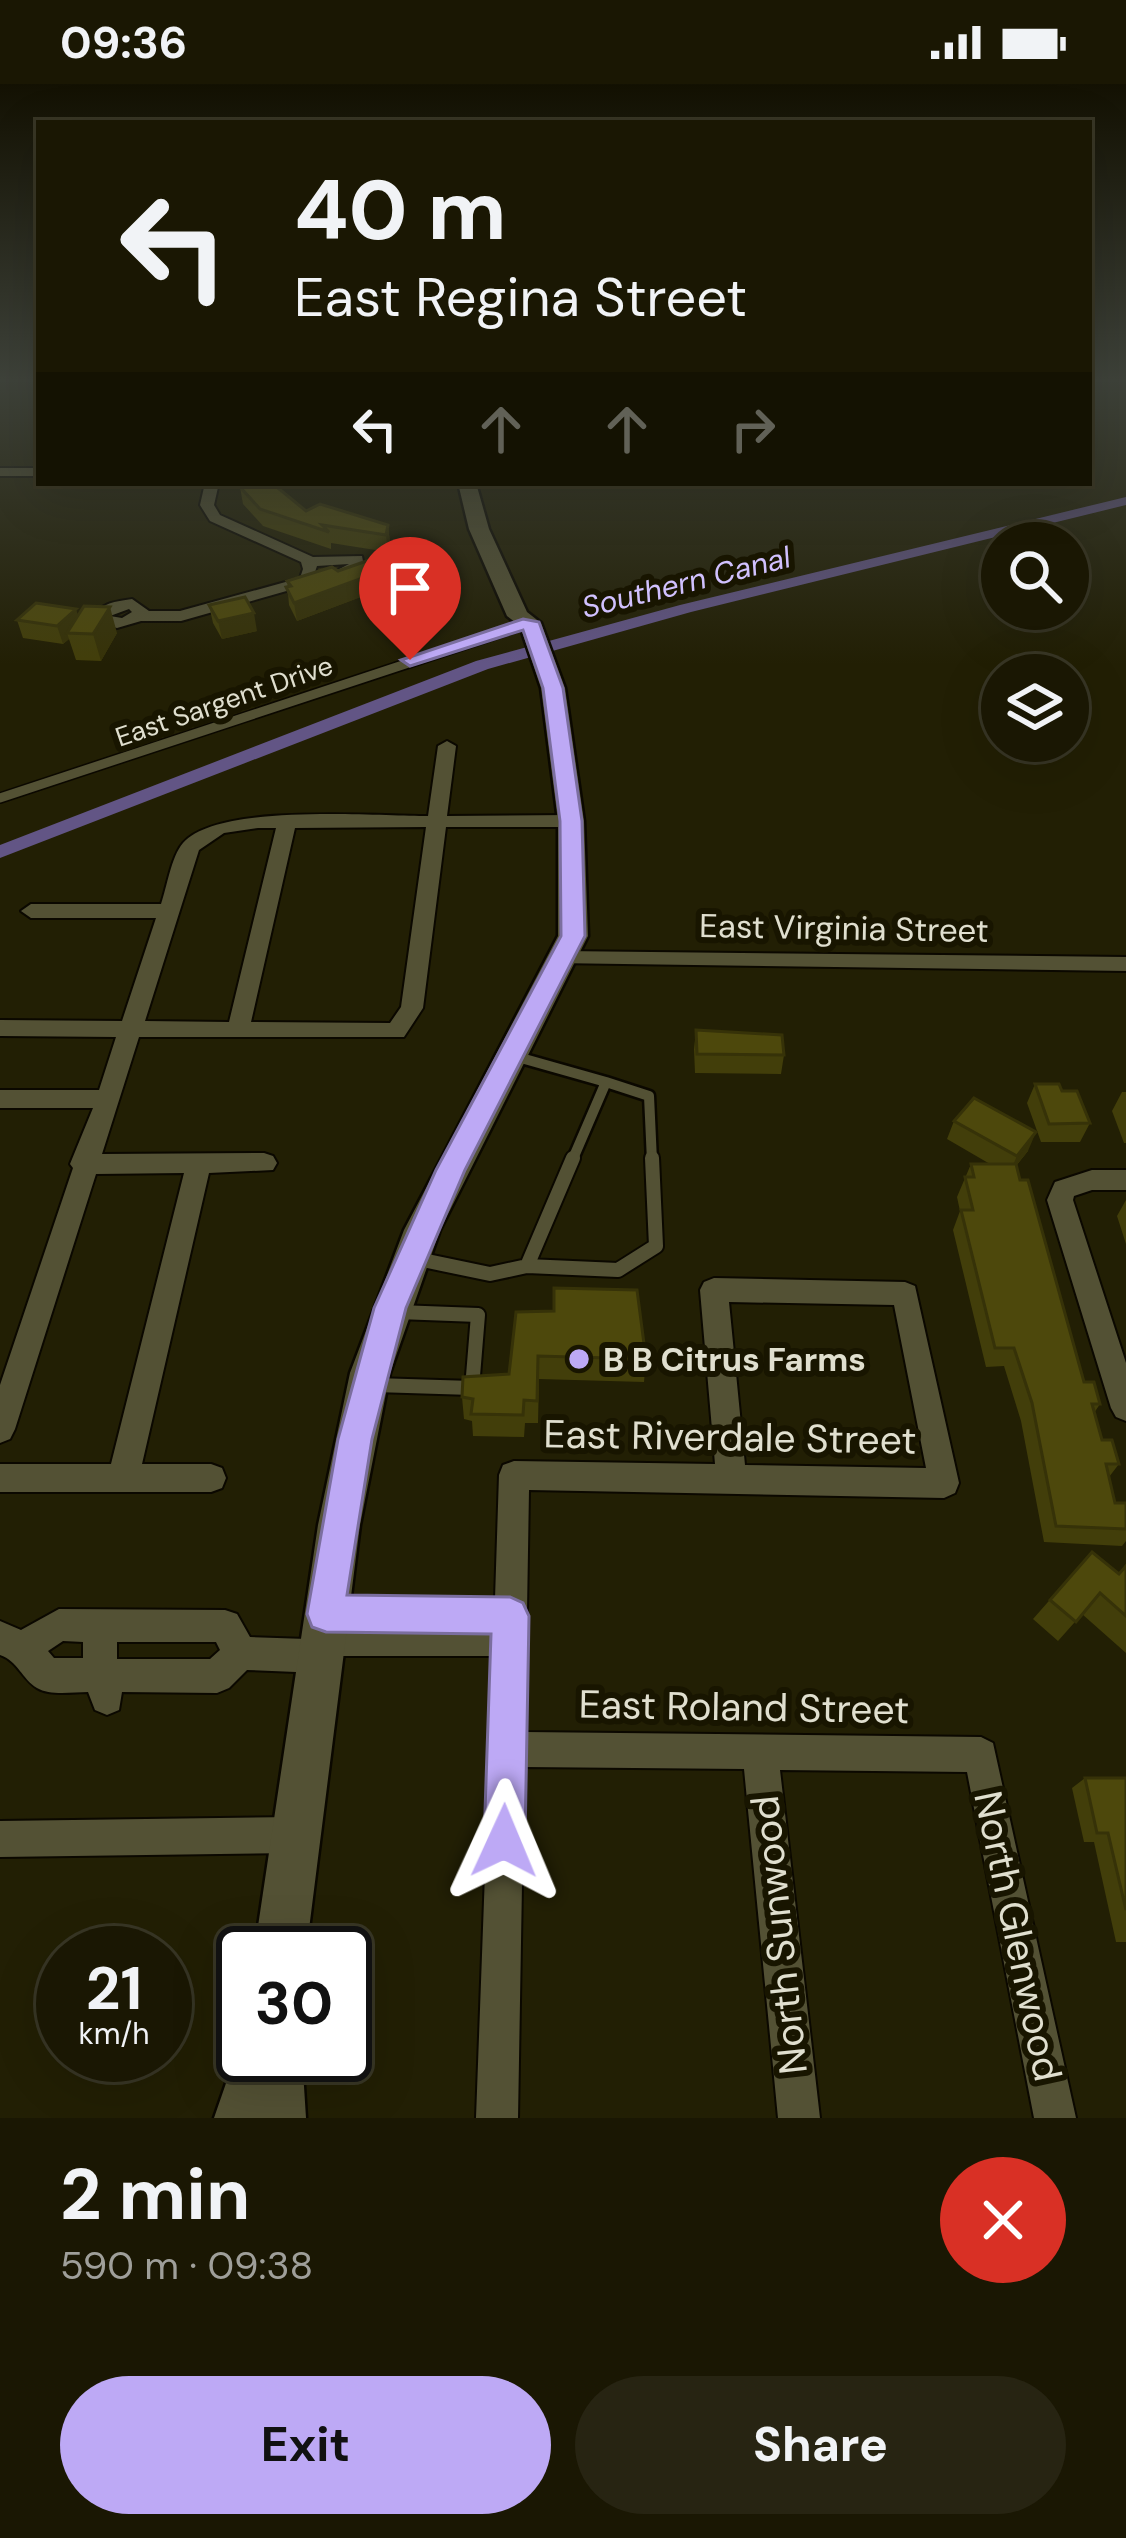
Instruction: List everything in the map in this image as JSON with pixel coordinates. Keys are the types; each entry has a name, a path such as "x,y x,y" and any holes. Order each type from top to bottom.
{"main road":[{"path":"468,486 479,530 518,616 536,642"},
{"path":"284,1926 323,1636 368,1385 389,1312 410,1258 573,936 571,821 536,642 537,611 494,508 490,486"},
{"path":"242,2118 252,2082"},
{"path":"276,2082 278,2118"}],"street":[{"path":"138,616 181,616 333,576 358,562 347,558 309,562 215,518 207,505 211,486"},
{"path":"306,580 309,562"},
{"path":"0,1028 396,1031 412,1008 447,746"},
{"path":"0,1430 12,1350 83,1164 190,847 218,829 287,822 571,821"},
{"path":"238,1030 287,822"},
{"path":"31,911 169,911"},
{"name":"East Virginia Street","path":"561,958 1126,964"},
{"path":"0,1099 104,1099"},
{"path":"123,1478 200,1163"},
{"path":"83,1164 264,1163"},
{"path":"1126,1180 1092,1180 1064,1189 1063,1212 1126,1408"},
{"name":"East Riverdale Street","path":"510,1628 514,1475 944,1483 905,1294 714,1289 731,1479"},
{"path":"0,1478 211,1478"},
{"path":"241,1653 225,1626 59,1625 11,1642 46,1675 104,1687 217,1676 241,1653 323,1636 510,1628 497,2118"},
{"path":"100,1627 104,1687"},
{"name":"East Roland Street","path":"507,1749 981,1755"},
{"name":"North Sunwood","path":"760,1752 799,2118"},
{"name":"North Glenwood","path":"981,1755 1055,2118"},
{"path":"0,1839 296,1835"}],"lane":[{"name":"East Sargent Drive","path":"0,798 536,642"},
{"path":"410,1258 490,1274 527,1266 618,1270 656,1246 650,1096 514,1056"},
{"path":"527,1266 606,1082"},
{"path":"368,1385 472,1388 478,1315 389,1312"}],"building":[{"path":"276,486 306,511 320,504 388,525 386,535 322,525 329,532 260,509 240,487"},
{"path":"421,542 426,555 294,603 286,587 291,586 287,581 332,567 338,571"},
{"path":"245,597 254,613 218,621 209,605"},
{"path":"36,603 76,609 57,626 17,620"},
{"path":"84,606 110,607 93,634 67,633"},
{"path":"696,1030 782,1035 784,1055 697,1054"},
{"path":"1035,1084 1059,1084 1062,1091 1077,1091 1090,1123 1049,1124"},
{"path":"974,1098 1036,1132 1017,1156 954,1121"},
{"path":"971,1164 1016,1164 1020,1180 1028,1180 1084,1382 1094,1382 1100,1404 1092,1404 1102,1440 1112,1440 1119,1464 1106,1464 1115,1503 1126,1503 1126,1529 1056,1526 1032,1403 1014,1348 995,1348 961,1210 973,1210 965,1177 974,1177"},
{"path":"554,1288 637,1290 646,1359 538,1356 537,1401 524,1400 523,1415 471,1414 473,1399 462,1397 463,1377 509,1374 516,1312 554,1311"},
{"path":"1092,1552 1119,1574 1126,1566 1126,1616 1100,1593 1076,1622 1050,1600"},
{"path":"1085,1778 1126,1778 1126,1910 1108,1833 1097,1833"}],"waterway":[{"name":"Southern Canal","path":"0,852 482,665 686,608 1126,501"}],"place":[{"name":"B B Citrus Farms","path":"579,1359"}],"route":[{"path":"410,660 530,622 553,688 571,821 573,936 451,1170 390,1308 355,1439 326,1614 510,1616 504,1841"}]}
